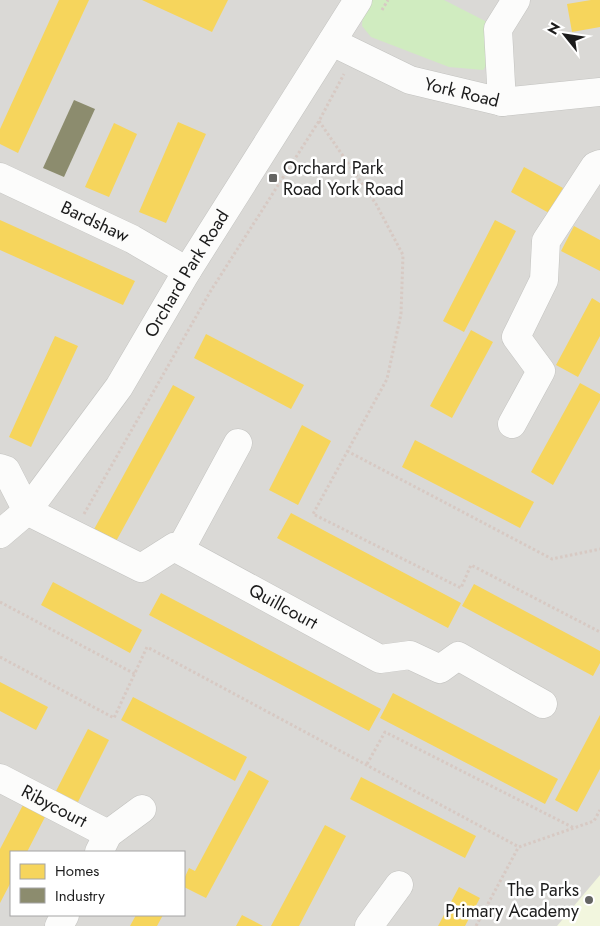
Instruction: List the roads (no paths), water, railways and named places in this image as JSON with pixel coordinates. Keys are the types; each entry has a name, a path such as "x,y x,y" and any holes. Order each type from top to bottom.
{"street":[{"path":"502,102 498,29 516,0"},
{"name":"Orchard Park Road","path":"0,534 27,511 118,387 186,271 343,48 368,8"},
{"name":"York Road","path":"343,48 410,80 502,102 600,92"},
{"path":"512,424 541,371 516,336 544,280 546,241 595,166 600,164"},
{"name":"Bardshaw","path":"0,177 132,239 186,271"},
{"path":"0,468 6,470 27,511 141,568 174,547 180,550 238,443"},
{"name":"Quillcourt","path":"180,550 380,659 410,655 440,669 458,656 543,704"},
{"name":"Ribycourt","path":"0,778 104,843 142,809"},
{"path":"369,926 399,885"}],"place":[{"name":"Orchard Park Road York Road","path":"273,178"},
{"name":"The Parks Primary Academy","path":"589,900"}]}
